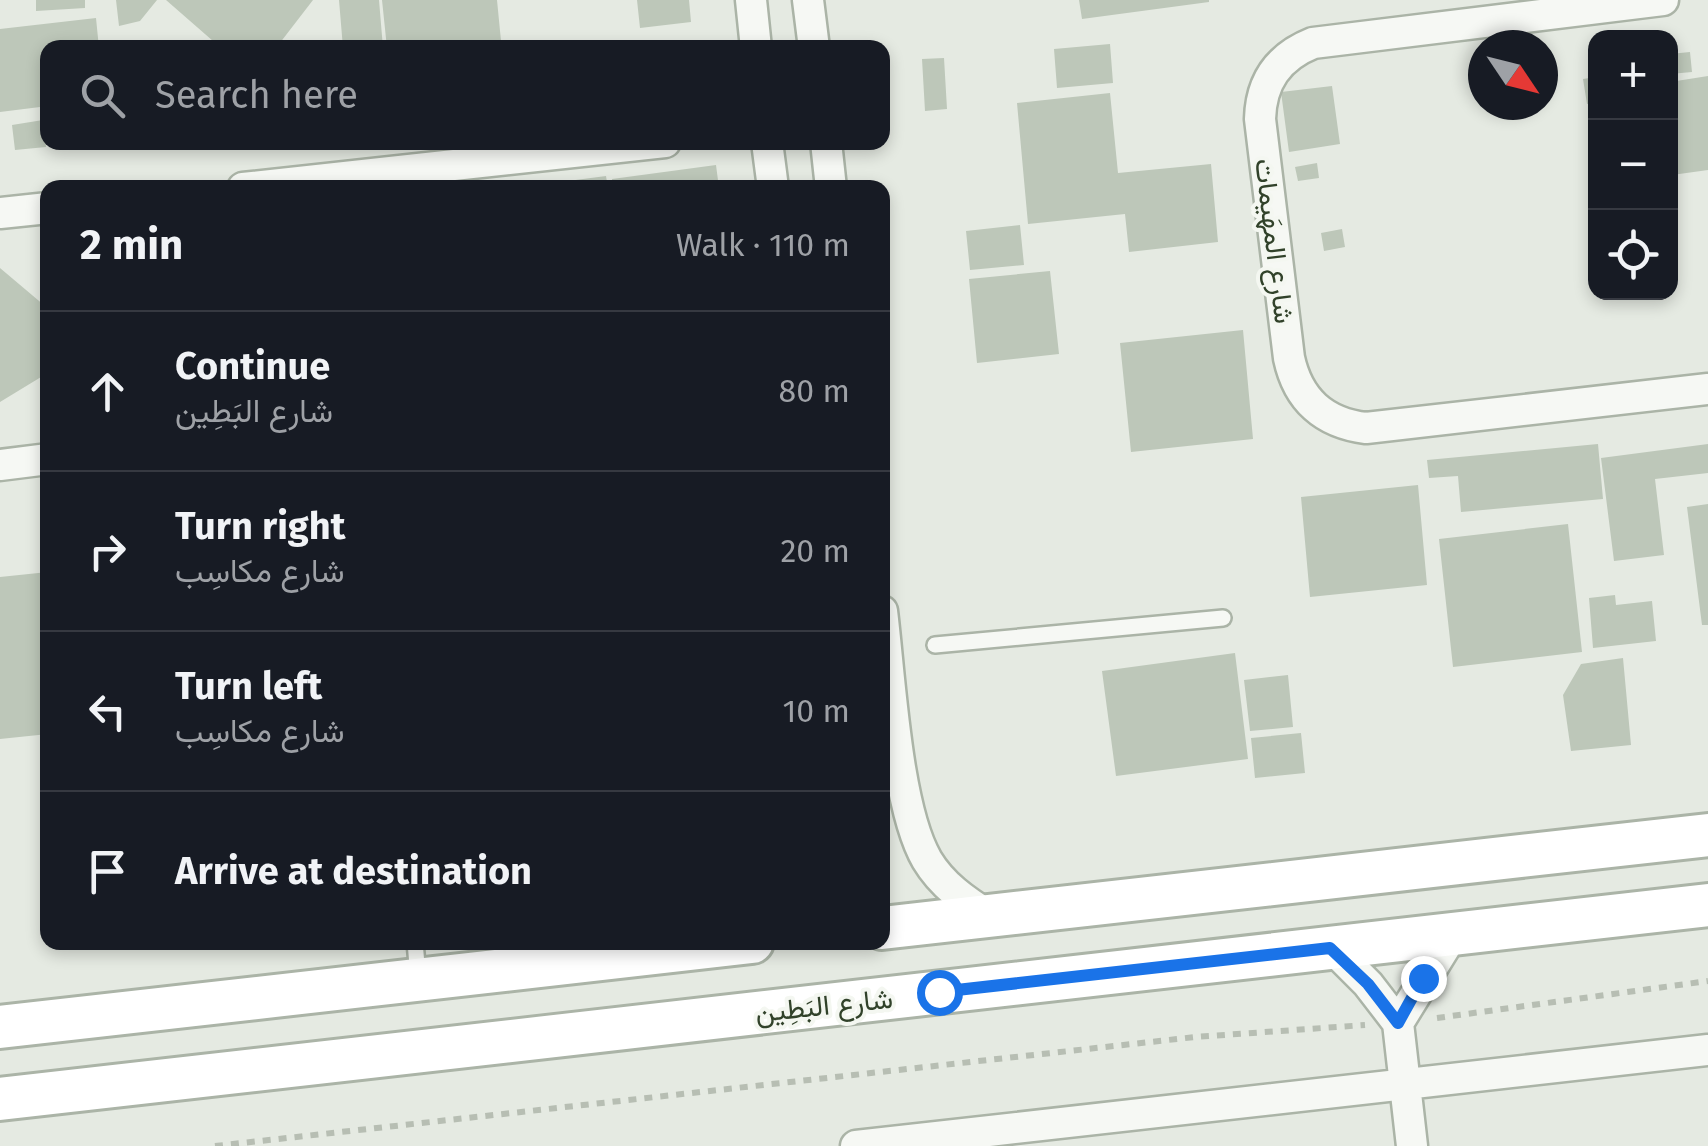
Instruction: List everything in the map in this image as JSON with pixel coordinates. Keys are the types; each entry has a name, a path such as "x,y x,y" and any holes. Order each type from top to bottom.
{"main road":[{"path":"890,927 1708,835"},
{"name":"شارع البَطِين","path":"0,1099 1708,905"},
{"path":"0,1027 416,961 611,950"}],"street":[{"path":"751,0 755,40"},
{"path":"808,0 813,40"},
{"name":"شارع المهَيمات","path":"1664,0 1313,43 1287,56 1269,78 1263,91 1260,120 1289,358 1299,388 1321,413 1335,421 1366,428 1708,388"},
{"path":"316,180 592,150"},
{"path":"768,150 772,180"},
{"path":"827,150 830,180"},
{"path":"0,214 40,209"},
{"path":"0,465 40,461"},
{"path":"891,755 916,838 928,862 965,902 989,916"},
{"path":"1398,1023 1453,934"},
{"path":"1330,948 1368,984 1398,1023 1412,1146"},
{"path":"856,1146 1708,1050"}],"lane":[{"path":"935,645 1223,618"}],"path":[{"path":"215,1146 1195,1036 1398,1023 1708,982"}],"building":[{"path":"36,0 85,0 85,8 36,11"},
{"path":"116,0 157,0 140,21 119,26"},
{"path":"166,0 313,0 282,40 212,40"},
{"path":"339,0 379,0 382,40 342,40"},
{"path":"382,0 497,0 501,40 386,40"},
{"path":"637,0 689,0 691,22 640,28"},
{"path":"1079,0 1209,0 1209,2 1082,19"},
{"path":"96,18 98,40 40,40 40,107 0,112 0,29"},
{"path":"1110,44 1113,83 1057,88 1054,49"},
{"path":"1690,52 1692,72 1678,73 1678,53"},
{"path":"944,58 947,109 925,111 922,59"},
{"path":"1708,76 1708,170 1678,174 1678,81"},
{"path":"1588,78 1587,104 1583,79"},
{"path":"1332,86 1340,144 1289,152 1281,92"},
{"path":"1110,93 1118,173 1211,164 1218,242 1129,252 1125,214 1028,224 1017,103"},
{"path":"40,120 40,148 15,150 12,125"},
{"path":"1317,163 1319,178 1298,181 1295,167"},
{"path":"716,165 718,180 612,180"},
{"path":"606,176 607,180 575,180"},
{"path":"1020,225 1024,265 970,270 966,231"},
{"path":"1342,229 1345,247 1324,251 1321,233"},
{"path":"0,268 40,302 40,378 0,402"},
{"path":"1050,271 1059,354 977,363 969,279"},
{"path":"1243,330 1253,439 1131,452 1120,343"},
{"path":"1598,444 1603,499 1461,512 1458,476 1429,478 1427,460"},
{"path":"1708,444 1708,473 1655,479 1664,555 1614,561 1601,458"},
{"path":"1418,485 1427,585 1310,597 1301,497"},
{"path":"1708,504 1708,625 1702,625 1687,507"},
{"path":"1568,524 1582,652 1453,667 1439,539"},
{"path":"40,573 40,735 0,739 0,577"},
{"path":"1615,595 1616,605 1652,601 1656,641 1593,648 1589,598"},
{"path":"1235,653 1248,759 1116,776 1102,671"},
{"path":"1623,658 1631,745 1571,751 1563,695 1581,664"},
{"path":"1288,675 1293,727 1250,731 1244,680"},
{"path":"1301,733 1305,773 1255,778 1251,738"}],"route":[{"path":"939,992 1330,948 1350,964 1398,1023 1423,978"}]}
